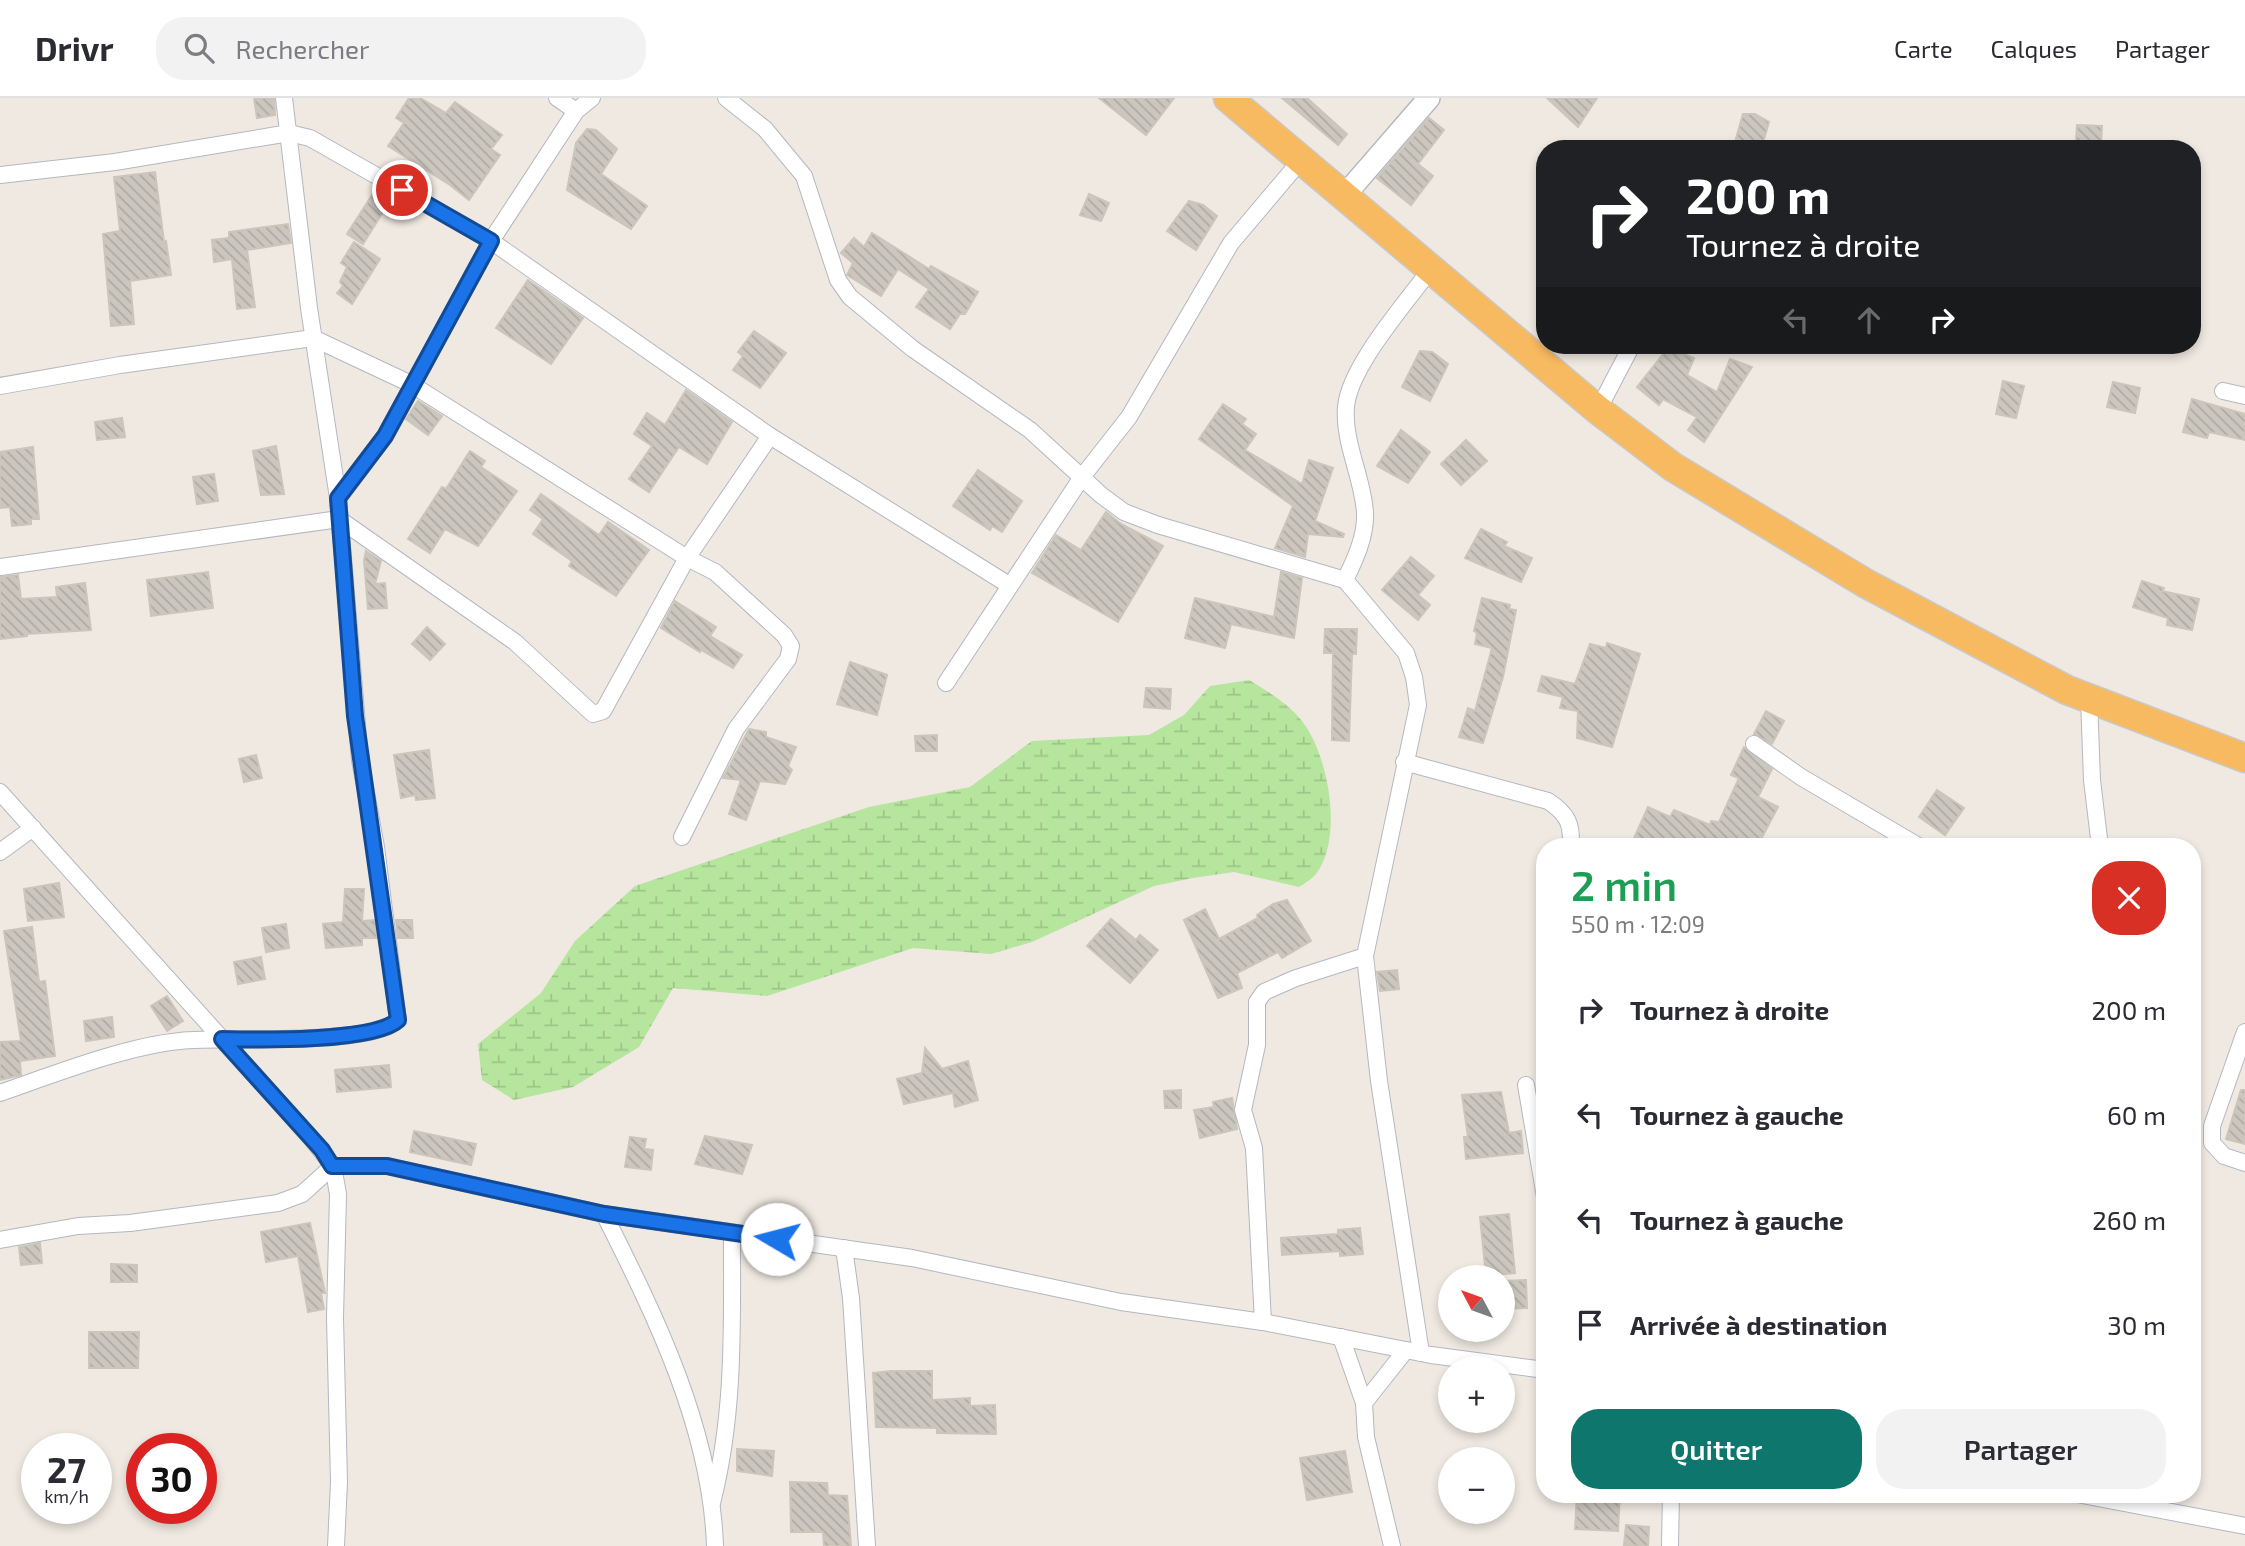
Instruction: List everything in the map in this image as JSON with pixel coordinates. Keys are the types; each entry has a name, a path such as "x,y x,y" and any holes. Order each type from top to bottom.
{"highway":[{"path":"1228,98 1598,410 1673,467 1865,583 2003,657 2089,698 2245,758"}],"street":[{"path":"0,1093 179,1041 322,1038 392,1026 398,1020 378,861 359,747 338,498 313,338 284,98"},
{"path":"557,98 576,111"},
{"path":"338,498 385,436 491,241 576,111 592,98"},
{"path":"726,98 765,129 804,176 838,280 850,297 914,349 1030,430 1124,512 1345,580 1406,653 1414,677 1418,705 1365,956 1413,1351 1364,1404"},
{"path":"1344,196 1429,98"},
{"path":"0,175 115,162 289,133 310,138 491,241 770,436 1009,585"},
{"path":"946,683 1082,477 1129,417 1231,243 1302,159"},
{"path":"1345,580 1359,547 1365,515 1350,447 1346,405 1353,383 1373,347 1430,270"},
{"path":"0,386 120,365 313,338 411,384 687,558 715,572 784,635 791,646 788,659 736,729 682,837"},
{"path":"1598,410 1627,354"},
{"path":"2222,391 2245,396"},
{"path":"0,567 339,519 515,642 583,708 593,714 603,711 687,558 770,436"},
{"path":"2089,698 2092,780 2099,838"},
{"path":"1754,744 1801,777 1905,838"},
{"path":"1404,762 1548,801 1564,811 1572,827 1571,838"},
{"path":"0,792 322,1150 332,1166 338,1194 335,1318 339,1482 336,1546"},
{"path":"0,852 33,828"},
{"path":"1263,1322 1254,1148 1243,1110 1257,1045 1257,1002 1264,992 1296,978 1365,956"},
{"path":"2245,1032 2212,1126 2212,1143 2224,1156 2245,1163"},
{"path":"1526,1085 1536,1144"},
{"path":"0,1240 78,1226 130,1223 278,1203 302,1194 332,1166 387,1166 604,1214 980,1270 1121,1302 1263,1322 1413,1351 1536,1369"},
{"path":"604,1214 654,1313 695,1432 712,1505 715,1546"},
{"path":"712,1505 727,1431 732,1336 732,1233"},
{"path":"844,1248 851,1298 867,1546"},
{"path":"1341,1337 1364,1404 1366,1437 1392,1546"},
{"path":"695,1432 727,1431"},
{"path":"1670,1546 1671,1503"},
{"path":"2124,1503 2245,1526"}],"green space":[{"path":"1249,680 1281,701 1301,720 1315,743 1327,780 1331,821 1329,841 1316,874 1299,887 1234,872 1193,878 1154,886 1032,942 991,954 913,948 767,996 673,988 639,1047 573,1087 514,1100 482,1080 478,1044 541,993 575,941 635,886 869,807 970,787 1032,741 1149,735 1184,715 1210,686"}],"building":[{"path":"254,98 274,98 275,115 257,118"},
{"path":"409,98 420,98 446,113 455,102 502,135 491,149 500,155 469,200 388,146 404,123 396,118"},
{"path":"1099,98 1174,98 1146,135"},
{"path":"1282,98 1307,98 1347,134 1338,145"},
{"path":"1547,98 1597,98 1578,127"},
{"path":"1743,114 1755,114 1769,122 1764,140 1736,140"},
{"path":"1429,118 1444,130 1418,164 1433,176 1411,205 1377,178"},
{"path":"2077,125 2102,126 2101,140 2076,140"},
{"path":"587,129 596,130 617,149 601,174 647,206 631,229 567,190 576,143"},
{"path":"155,172 171,275 130,281 134,324 111,326 103,234 120,231 114,177"},
{"path":"376,189 391,199 363,244 347,234"},
{"path":"1089,194 1109,203 1101,221 1080,215"},
{"path":"1189,201 1203,205 1217,216 1196,250 1167,231"},
{"path":"288,224 291,243 247,250 255,307 237,309 232,259 214,262 212,240 229,238 229,232"},
{"path":"872,233 929,269 931,266 978,292 965,314 960,314 950,329 916,307 929,289 898,269 881,296 847,275 853,263 841,253 854,238 864,247"},
{"path":"354,242 380,259 352,304 337,293 343,286 340,282 347,267 341,263"},
{"path":"528,280 583,318 551,364 496,328"},
{"path":"754,331 786,353 760,388 733,370 743,356 738,352"},
{"path":"1420,351 1432,352 1448,364 1430,401 1402,387"},
{"path":"1663,354 1684,354 1694,358 1687,375 1717,392 1730,359 1752,367 1704,442 1688,430 1697,417 1663,399 1659,405 1637,387"},
{"path":"2003,381 2024,386 2016,418 1996,414"},
{"path":"2113,382 2140,388 2135,413 2107,407"},
{"path":"686,390 732,422 707,464 679,447 649,492 629,479 652,446 634,434 647,413 665,425"},
{"path":"2192,399 2245,414 2245,440 2209,432 2207,438 2183,432"},
{"path":"418,401 442,416 428,435 406,419"},
{"path":"1223,404 1246,419 1242,424 1256,434 1245,450 1302,484 1309,460 1333,468 1315,521 1344,534 1343,537 1308,534 1305,557 1275,548 1293,506 1199,439"},
{"path":"122,418 125,437 97,440 95,422"},
{"path":"1401,430 1430,452 1408,483 1377,466"},
{"path":"1466,440 1487,461 1461,485 1441,464"},
{"path":"276,446 284,494 261,495 253,451"},
{"path":"33,447 39,519 31,519 31,524 12,526 10,507 0,508 0,452"},
{"path":"470,451 485,461 481,467 517,491 478,546 445,529 430,553 408,539 442,487 446,489"},
{"path":"978,470 1022,501 1002,532 992,526 990,530 953,506"},
{"path":"214,474 218,501 197,504 193,477"},
{"path":"541,494 599,535 608,522 649,550 616,596 569,566 572,561 533,534 543,519 530,510"},
{"path":"1106,512 1121,524 1163,546 1118,622 1032,573 1056,535 1081,550"},
{"path":"1481,529 1507,542 1504,546 1532,558 1521,582 1465,558"},
{"path":"366,551 381,561 375,584 385,583 387,608 368,609 364,560"},
{"path":"1411,557 1434,576 1418,595 1430,605 1418,620 1382,590"},
{"path":"208,572 213,608 151,616 147,580"},
{"path":"1281,572 1302,578 1294,638 1231,624 1225,648 1185,638 1195,598 1274,617"},
{"path":"18,575 21,599 57,597 56,587 85,583 91,630 27,634 0,639 0,577"},
{"path":"2142,581 2164,588 2162,591 2199,599 2192,630 2167,625 2168,618 2133,607"},
{"path":"1482,598 1510,605 1509,609 1516,610 1503,677 1483,743 1459,737 1468,708 1475,711 1492,648 1475,644 1477,633 1474,631"},
{"path":"675,601 716,627 710,636 742,655 733,668 661,628"},
{"path":"427,627 445,644 430,660 412,644"},
{"path":"1325,629 1357,629 1356,654 1352,654 1349,741 1332,740 1333,653 1324,653"},
{"path":"1607,643 1640,654 1612,747 1577,738 1578,711 1560,708 1563,697 1538,691 1542,676 1575,684 1590,644 1606,648"},
{"path":"850,662 887,675 877,715 837,704"},
{"path":"1146,688 1171,689 1170,709 1144,707"},
{"path":"1766,711 1784,721 1772,744 1754,734"},
{"path":"749,729 766,732 766,737 796,747 788,766 792,770 785,784 760,781 746,820 729,814 741,780 723,778"},
{"path":"937,735 937,751 916,751 915,736"},
{"path":"1744,747 1772,769 1758,797 1778,807 1762,838 1634,838 1648,807 1670,817 1674,810 1710,825 1711,821 1719,822 1739,778 1731,775"},
{"path":"429,750 435,798 416,800 415,795 401,798 394,755"},
{"path":"256,755 262,778 244,782 239,759"},
{"path":"1937,790 1964,808 1945,835 1919,817"},
{"path":"59,883 64,917 28,921 24,889"},
{"path":"345,889 364,889 362,921 375,920 377,938 362,938 362,945 326,948 323,924 343,922"},
{"path":"1287,900 1311,941 1282,958 1278,952 1237,973 1242,988 1218,998 1184,920 1205,909 1219,939 1258,918 1257,915 1273,904"},
{"path":"1111,919 1136,940 1140,935 1158,950 1130,983 1087,946"},
{"path":"396,920 412,920 413,938 398,938"},
{"path":"286,924 289,948 266,952 262,928"},
{"path":"32,927 39,982 45,981 55,1056 20,1061 21,1075 0,1080 0,1042 21,1041 4,931"},
{"path":"261,957 265,979 238,984 234,962"},
{"path":"1397,970 1399,989 1380,991 1377,972"},
{"path":"167,996 183,1021 167,1031 151,1006"},
{"path":"112,1017 114,1037 86,1041 84,1021"},
{"path":"925,1048 942,1069 968,1061 978,1100 955,1107 953,1093 904,1104 897,1079 922,1073"},
{"path":"389,1065 391,1087 337,1092 335,1070"},
{"path":"1181,1090 1181,1108 1165,1108 1164,1091"},
{"path":"2241,1090 2245,1090 2245,1144 2226,1139"},
{"path":"1501,1092 1509,1133 1521,1131 1523,1153 1466,1159 1464,1137 1468,1137 1462,1095"},
{"path":"1232,1098 1237,1129 1200,1138 1194,1110 1214,1107 1213,1102"},
{"path":"414,1131 476,1144 471,1165 410,1152"},
{"path":"705,1136 752,1145 742,1174 695,1164"},
{"path":"630,1137 646,1139 644,1149 653,1150 651,1170 625,1167"},
{"path":"1509,1214 1514,1265 1485,1265 1480,1217"},
{"path":"310,1223 325,1293 321,1293 324,1309 308,1312 298,1256 266,1262 261,1232"},
{"path":"1360,1228 1363,1254 1340,1256 1340,1251 1282,1255 1281,1238 1338,1234 1338,1230"},
{"path":"40,1243 42,1263 21,1265 19,1247"},
{"path":"111,1264 137,1265 137,1282 111,1282"},
{"path":"1516,1280 1526,1280 1527,1308 1516,1308"},
{"path":"89,1332 139,1332 138,1368 89,1368"},
{"path":"932,1371 932,1400 970,1398 970,1406 995,1405 996,1434 937,1433 937,1428 876,1427 873,1373"},
{"path":"737,1449 774,1451 772,1476 737,1471"},
{"path":"1345,1451 1352,1492 1307,1500 1300,1458"},
{"path":"790,1482 827,1483 828,1495 847,1496 851,1546 824,1546 823,1532 791,1532"},
{"path":"1576,1503 1620,1503 1618,1531 1575,1529"},
{"path":"1626,1525 1649,1527 1648,1546 1624,1545"}],"route":[{"path":"402,190 491,241 385,436 338,498 360,760 383,895 398,1020 392,1026 322,1038 222,1039 322,1150 332,1166 387,1166 604,1214 777,1239"}]}
